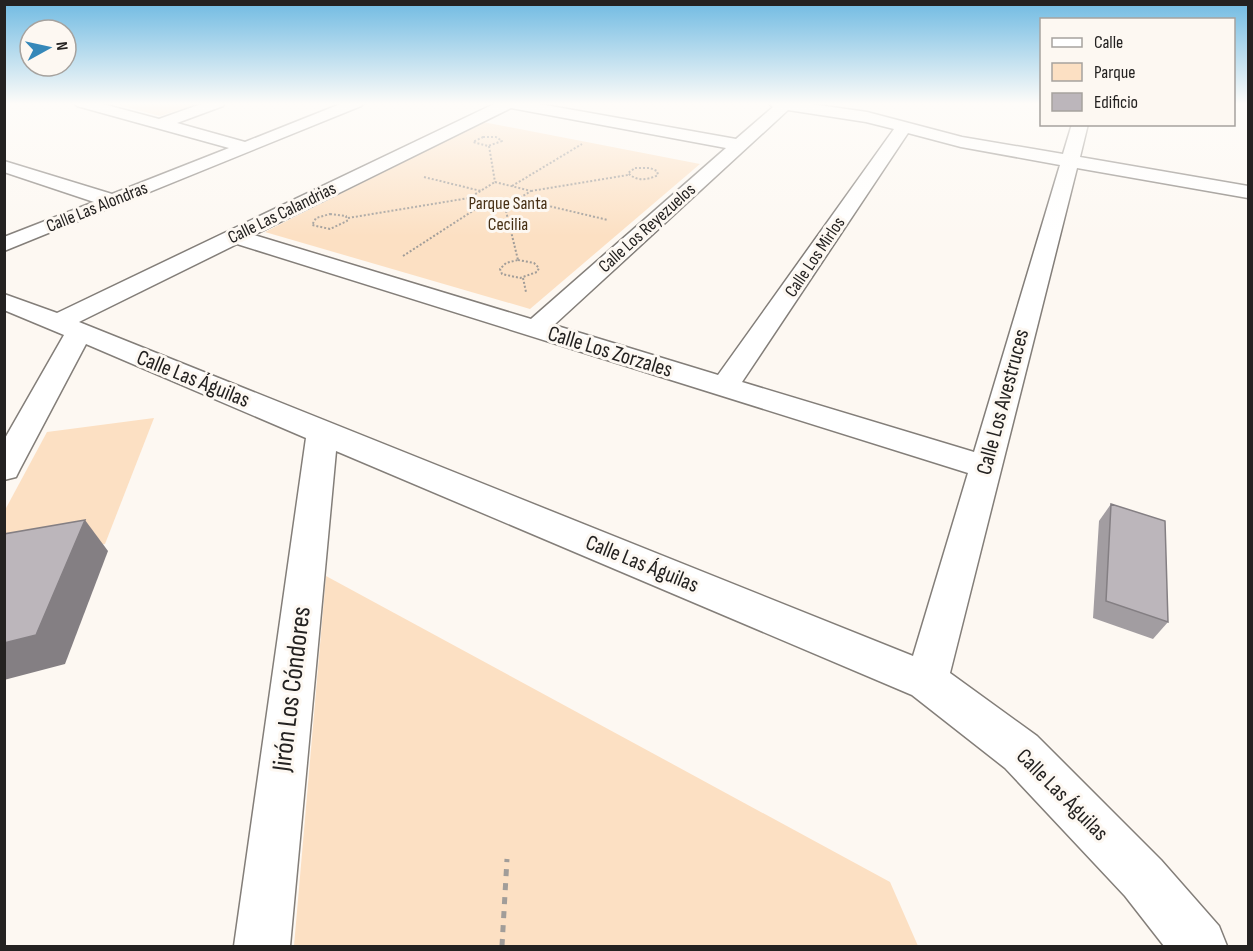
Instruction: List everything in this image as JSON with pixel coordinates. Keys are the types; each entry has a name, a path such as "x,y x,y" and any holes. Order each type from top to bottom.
{"street":[{"name":"Calle Las Alondras","path":"4,245 245,147"},
{"name":"Calle Las Calandrias","path":"68,328 234,237 417,147"},
{"name":"Calle Los Reyezuelos","path":"536,329 736,147"},
{"name":"Calle Los Mirlos","path":"724,387 890,147"},
{"path":"990,147 1248,192"},
{"name":"Calle Los Avestruces","path":"927,681 1074,147"},
{"path":"4,166 112,201"},
{"name":"Calle Los Zorzales","path":"234,237 986,467"},
{"name":"Calle Las Águilas","path":"4,301 927,681 1021,752 1143,878 1199,946"},
{"path":"4,469 68,328"},
{"name":"Jirón Los Cóndores","path":"262,946 322,432"}],"path":[{"path":"489,147 495,182"},
{"path":"512,186 577,147"},
{"path":"378,166 482,191"},
{"path":"469,198 505,207 531,191 628,175 638,179 648,179 656,177 658,173 650,168 639,167 628,171 628,175"},
{"path":"348,218 469,198 495,182 531,191"},
{"path":"518,199 646,229"},
{"path":"369,278 486,202"},
{"path":"505,207 518,260"},
{"path":"518,260 534,262 538,268 537,272 523,278 510,278 502,274 500,268 502,266 518,260"},
{"path":"502,946 507,858"}],"green space":[{"name":"Parque Santa Cecilia","path":"433,147 614,147 700,164 530,309 265,232"},
{"path":"154,418 105,544 5,560 5,510 47,432"},
{"path":"326,576 890,882 918,946 294,946"}],"building":[{"path":"1111,504 1165,521 1168,622 1106,601"},
{"path":"85,520 36,635 4,643 4,534"}]}
